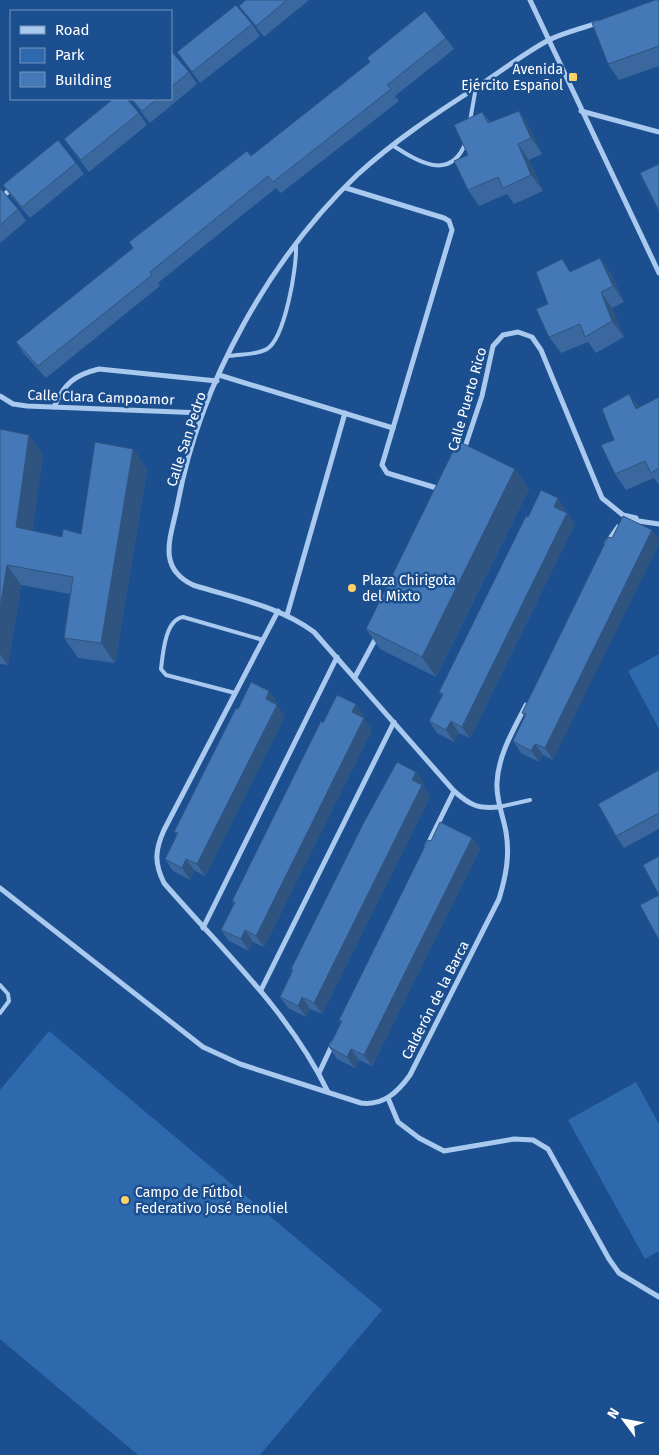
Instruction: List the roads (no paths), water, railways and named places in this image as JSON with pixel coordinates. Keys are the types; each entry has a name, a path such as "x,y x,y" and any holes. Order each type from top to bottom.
{"street":[{"path":"530,0 659,273"},
{"name":"Calle San Pedro","path":"498,807 482,808 466,801 454,791 314,632 278,611 193,585 180,579 171,568 169,554 182,482 203,413 219,375 242,328 273,277 324,209 392,145 433,114 548,41 604,21"},
{"path":"581,111 659,132"},
{"path":"0,198 23,180"},
{"path":"346,188 444,218 452,225 382,465 384,472 447,491"},
{"name":"Calle Puerto Rico","path":"461,458 482,396 493,346 504,335 518,332 532,337 541,350 602,498 623,515 648,522"},
{"path":"54,407 61,392 71,380 84,372 99,370 217,381"},
{"path":"219,375 393,428"},
{"name":"Calle Clara Campoamor","path":"0,396 13,404 203,413"},
{"path":"287,615 345,413"},
{"path":"604,548 619,526 632,520 659,524"},
{"path":"278,611 164,830 158,844 156,858 158,871 164,883 261,990 318,1073 328,1092"},
{"path":"355,677 379,634"},
{"path":"203,928 337,657"},
{"name":"Calderón de la Barca","path":"388,1098 397,1092 410,1075 499,899 506,877 508,853 506,830 498,807 497,783 501,758 529,699"},
{"path":"261,990 394,722"},
{"path":"424,852 454,791"},
{"path":"0,888 203,1047 240,1064 370,1104 388,1098 398,1122 419,1138 444,1151 514,1139 532,1140 548,1149 614,1266 620,1273 659,1298"},
{"path":"318,1073 336,1038"}],"lane":[{"path":"469,129 476,87"},
{"path":"392,145 418,161 433,166 449,163 462,153 468,138"},
{"path":"229,356 259,352 272,345 278,336 294,279 296,246"},
{"path":"235,693 166,675 161,669 172,623 176,618 183,617 262,640"},
{"path":"498,807 530,800"},
{"path":"0,985 8,994 9,1001 0,1013"}],"place":[{"name":"Avenida Ejército Español","path":"573,77"},
{"name":"Plaza Chirigota del Mixto","path":"352,588"},
{"name":"Campo de Fútbol Federativo José Benoliel","path":"125,1200"}]}
